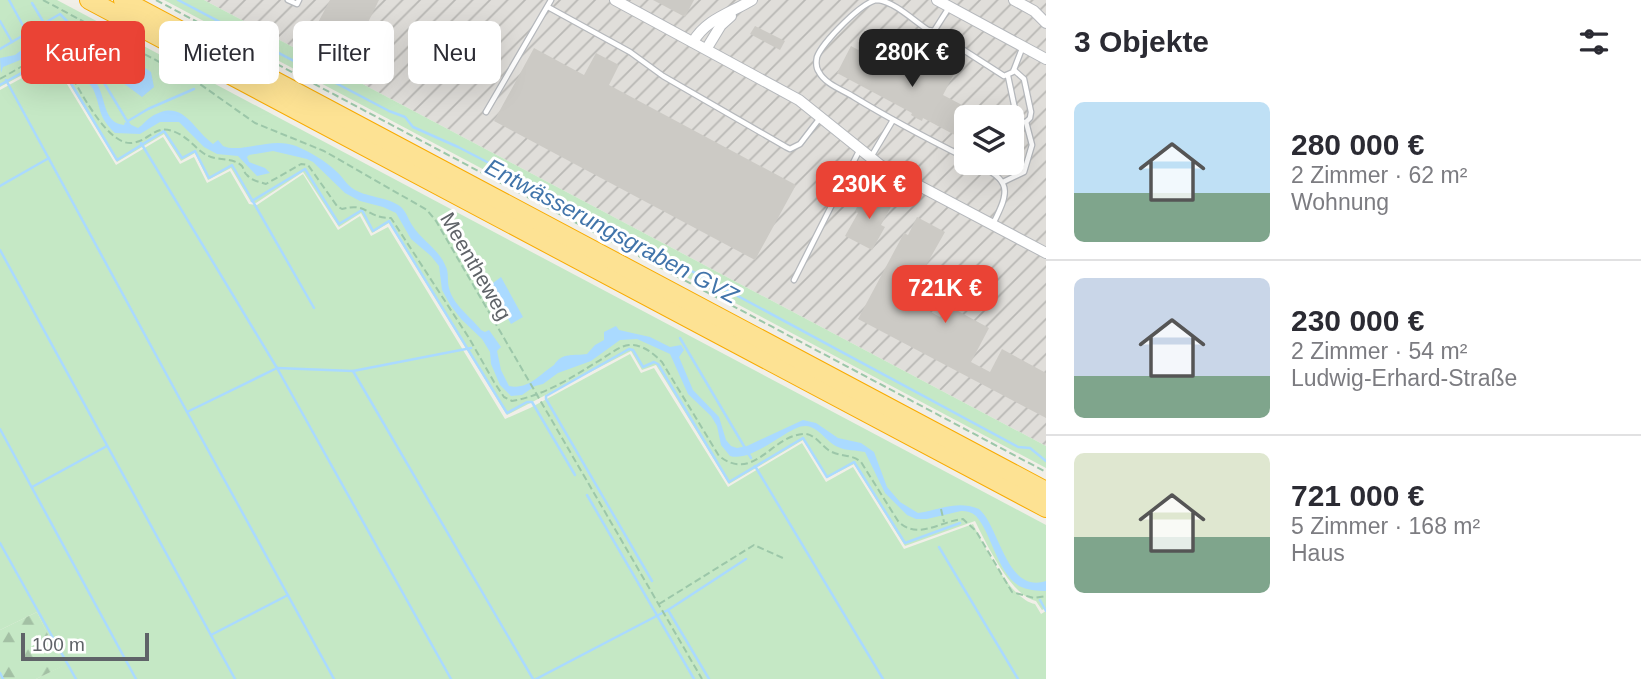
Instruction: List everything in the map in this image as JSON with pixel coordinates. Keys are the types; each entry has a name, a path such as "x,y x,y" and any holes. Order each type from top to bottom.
{"highway":[{"path":"89,0 1046,508"},
{"path":"123,0 1046,491"}],"street":[{"path":"615,0 799,100 870,158 1045,251"},
{"path":"937,0 1046,59"},
{"path":"1014,0 1034,11 1046,23"},
{"path":"693,41 706,25 748,2"},
{"path":"706,48 720,25 748,2"}],"lane":[{"path":"288,0 297,4 299,0"},
{"path":"486,112 551,0"},
{"path":"954,152 836,87 821,75 816,61 818,53 863,5 880,0 934,31 1001,75 1008,76"},
{"path":"548,7 630,52 663,76 786,148 800,144 820,118"},
{"path":"934,31 950,7"},
{"path":"1008,76 1014,70 1023,46"},
{"path":"1008,76 1017,119 1026,122 1031,112 1024,79 1014,70"},
{"path":"870,158 893,120"},
{"path":"1003,182 1024,172 1032,145 1026,122"},
{"path":"794,280 859,150"},
{"path":"993,225 1005,197 1003,182 997,175"}],"path":[{"name":"Meentheweg","path":"43,0 197,82 255,123 324,151 427,210 436,220 702,679"},
{"path":"156,0 1046,472"},
{"path":"0,79 45,53 60,54 104,129 123,142 132,143 161,128 170,129 209,157 242,166 246,175 266,184 301,164 308,165 337,206 342,209 360,207 370,215 391,218 504,397 512,401 536,395 625,346 641,347 662,362 719,456 730,465 743,466 794,436 805,433 830,451 855,457 861,462 905,528 915,531 963,519 968,521 1012,592 1034,598 1046,596"},
{"path":"941,509 944,523"},
{"path":"659,604 754,545 785,559"}],"shaded area":[{"path":"204,0 1046,0 1046,446 363,84 394,84 394,21 293,21 293,47 279,40 279,21 244,21"}],"green space":[{"path":"0,0 57,0 97,21 21,21 21,76 0,87"},
{"path":"164,0 204,0 244,21 204,21"},
{"path":"279,40 293,47 293,68 279,61"},
{"path":"145,47 159,54 159,84 215,84 1046,525 1046,608 1042,610 1036,601 1017,589 993,555 975,521 905,546 854,464 827,478 803,440 729,484 656,365 642,370 631,351 507,415 389,223 372,233 361,213 339,227 303,172 256,203 251,202 231,168 208,180 195,153 181,161 164,134 117,162 70,84 145,84"},
{"path":"21,79 21,84 67,84 116,165 163,137 180,164 194,157 207,183 230,171 249,204 257,205 303,174 338,230 360,216 371,236 388,227 505,419 630,354 641,373 654,368 728,487 802,443 826,482 853,467 904,549 973,524 1007,582 1026,600 1035,604 1041,614 1046,611 1046,679 36,679 62,666 37,612 0,630 0,90"},
{"path":"322,84 363,84 1046,446 1046,468"},
{"path":"37,612 63,666 36,679 0,679 0,630"}],"water":[{"path":"21,50 21,60 3,67 1,73 0,58 15,55"},
{"path":"145,68 151,72 154,87 142,97 124,84 145,84"},
{"path":"89,84 97,84 109,115 117,123 124,125 125,122 138,128 151,117 171,111 186,117 213,144 218,140 223,146 239,148 286,143 328,164 358,191 401,207 416,231 443,261 454,300 481,330 489,330 501,347 497,351 501,370 509,386 528,384 565,356 587,354 604,340 604,332 616,326 619,330 650,337 670,347 681,345 684,350 679,357 693,390 719,417 726,440 731,446 747,446 803,420 816,423 838,438 861,443 874,452 887,487 900,502 918,513 963,505 979,509 1013,569 1022,578 1032,582 1046,581 1046,591 1025,588 1011,580 982,524 974,515 961,511 916,519 907,515 885,493 865,452 838,447 811,427 799,427 750,454 730,456 721,445 717,426 711,416 688,394 670,354 637,339 620,340 591,361 558,373 522,395 511,396 500,385 491,364 490,352 482,339 462,320 442,290 439,266 411,239 396,213 345,193 307,159 273,151 249,155 249,162 265,168 270,173 257,176 238,156 217,154 204,147 179,122 160,122 140,134 115,133 103,117"},
{"path":"501,277 523,317 511,324 487,281 493,283"}],"building":[{"path":"330,0 379,0 369,21 319,21"},
{"path":"653,0 694,0 685,17"},
{"path":"755,26 785,41 780,50 750,34"},
{"path":"851,46 910,78 923,53 956,70 943,95 962,105 954,105 954,135 923,118 922,121 916,118 912,113 837,73"},
{"path":"534,48 584,75 596,53 619,65 609,85 796,185 755,260 494,121"},
{"path":"865,191 892,205 881,225 885,227 872,250 845,236 858,213 855,211"},
{"path":"917,217 945,232 907,299 940,317 947,305 989,328 971,362 990,372 1002,349 1046,373 1046,418 858,319 904,233 908,235"}],"waterway":[{"path":"9,0 21,22"},
{"name":"Entwässerungsgraben GVZ","path":"178,0 405,117 413,127 543,191 1018,447 1030,448 1046,461"},
{"path":"32,3 43,21"},
{"path":"0,49 60,14 67,21 130,126"},
{"path":"0,21 12,42"},
{"path":"0,85 54,55 117,160 164,131 182,158 195,151 209,178 232,165 314,308"},
{"path":"6,80 187,412"},
{"path":"128,121 194,89"},
{"path":"141,143 277,368 451,679"},
{"path":"0,186 49,158"},
{"path":"252,201 305,169 339,224 362,210 373,231 389,221 507,413 532,402 575,475"},
{"path":"0,250 235,679"},
{"path":"680,338 751,458"},
{"path":"334,679 187,412 277,368 353,371 471,348"},
{"path":"652,581 546,399 546,396 629,349 633,350 643,367 654,362 658,364 729,482 803,438 827,477 854,462 905,543 960,523"},
{"path":"353,371 533,679"},
{"path":"0,429 136,679"},
{"path":"32,487 107,446"},
{"path":"755,466 883,679"},
{"path":"587,495 694,679"},
{"path":"0,543 76,679"},
{"path":"939,547 1018,679"},
{"path":"536,679 668,610 746,559"},
{"path":"211,635 288,595"},
{"path":"1040,600 1046,611"},
{"path":"668,610 709,679"},
{"path":"0,673 3,679"}]}
